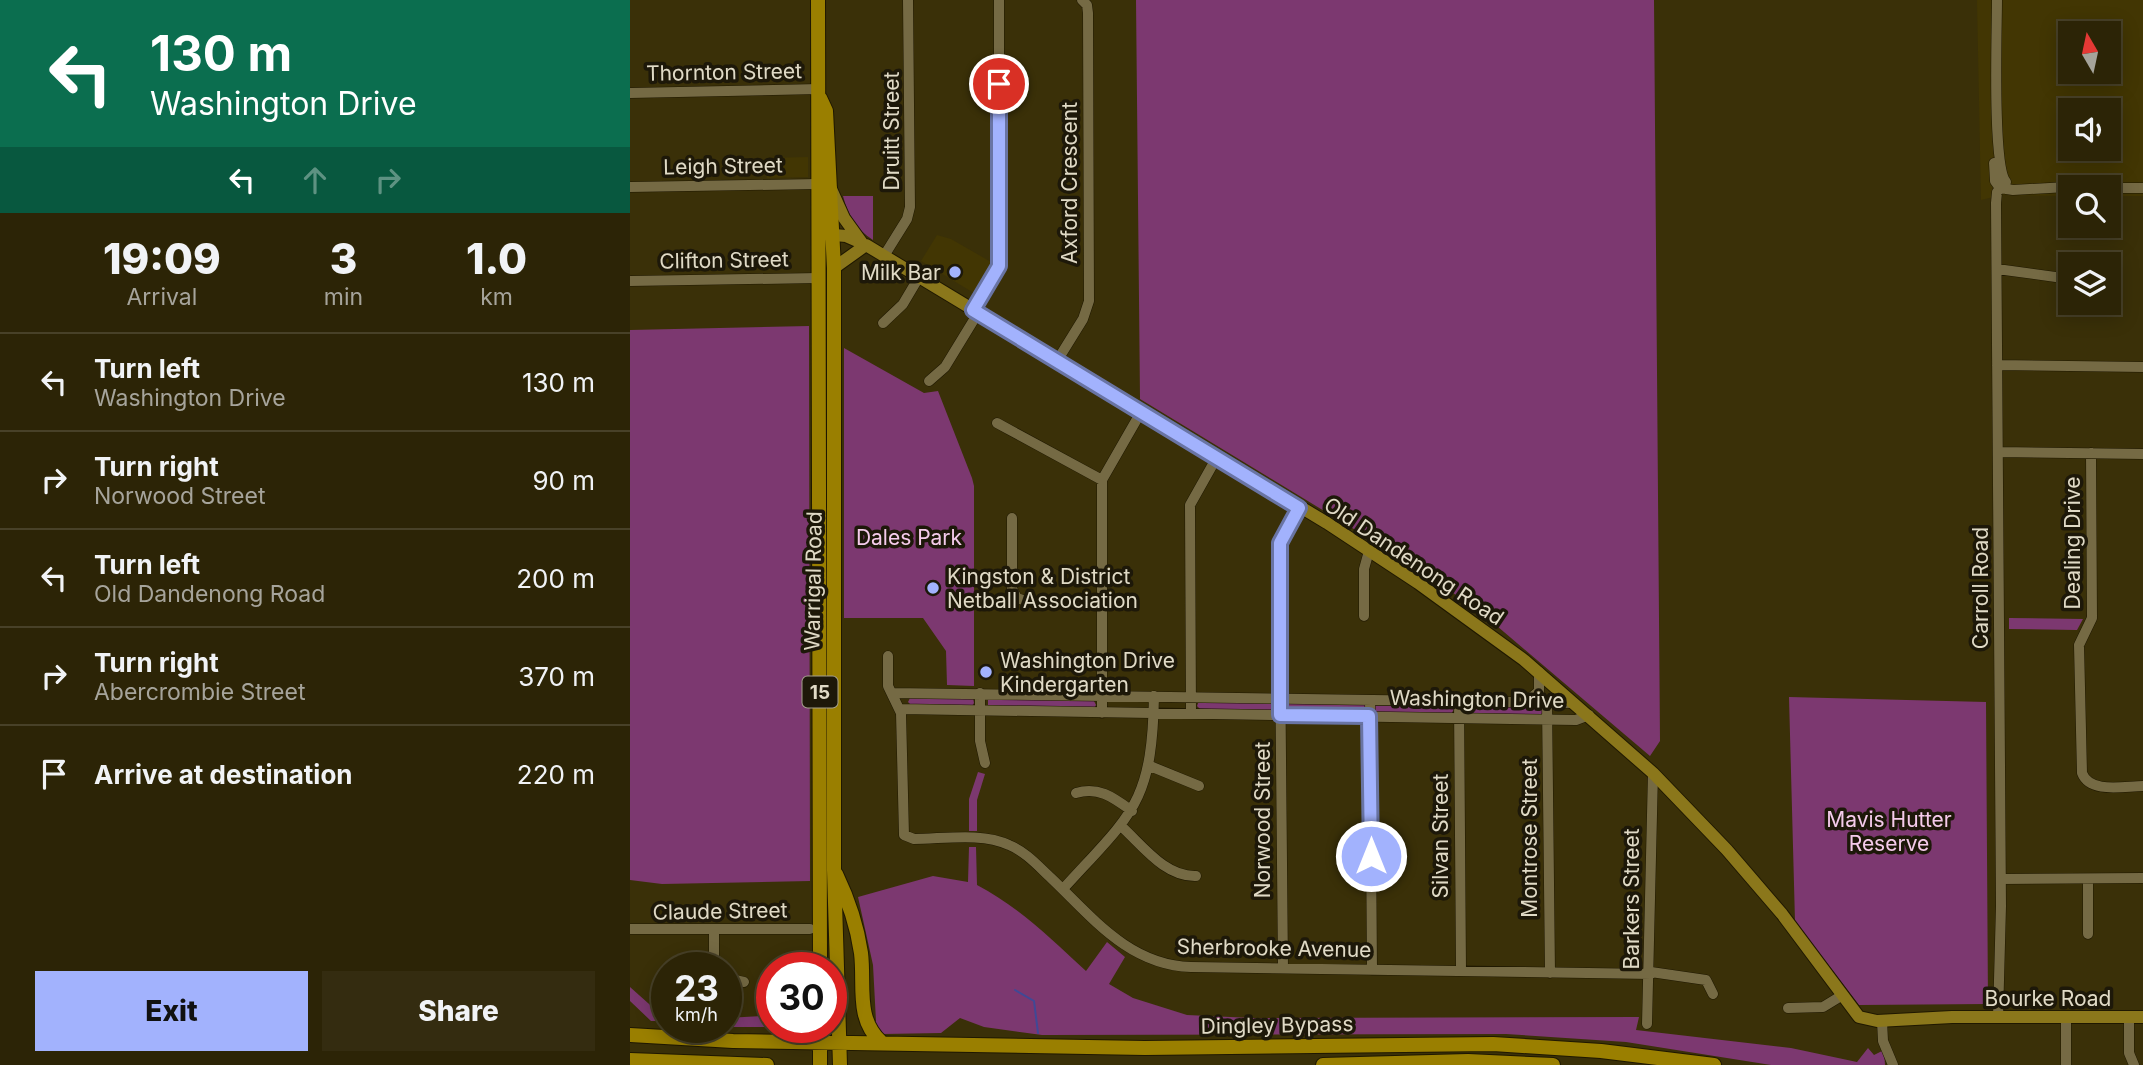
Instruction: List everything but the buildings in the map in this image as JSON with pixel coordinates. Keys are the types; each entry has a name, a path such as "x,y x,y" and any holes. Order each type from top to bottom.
{"highway":[{"name":"Warrigal Road","path":"818,0 820,94 826,111 824,186 817,234 820,952"},
{"name":"Warrigal Road","path":"824,186 833,234 834,268 834,870 837,952"},
{"path":"834,870 848,897 857,931 864,1012 871,1032 881,1042"},
{"name":"Dingley Bypass","path":"630,1035 756,1040"},
{"name":"Dingley Bypass","path":"847,1042 1145,1048 1493,1044 1601,1051 1714,1065"},
{"path":"820,1043 820,1065"},
{"name":"Warrigal Road","path":"840,1043 840,1065"},
{"path":"630,1060 767,1065"},
{"name":"Dingley Bypass","path":"1323,1065 1468,1062 1553,1065"}],"main road":[{"path":"824,186 864,244 834,268"},
{"name":"Old Dandenong Road","path":"817,234 833,234 864,244 1217,457 1369,551 1472,620 1539,672 1653,773 1727,850 1859,1012 1881,1017"},
{"name":"Bourke Road","path":"1881,1017 2143,1017"}],"street":[{"name":"Druitt Street","path":"884,256 907,219 910,207 908,0"},
{"path":"929,380 945,367 999,266 999,0"},
{"name":"Axford Crescent","path":"1057,361 1083,319 1089,301 1088,13 1087,5 1082,0"},
{"name":"Carroll Road","path":"1997,0 1997,120 2003,185 1996,197 2001,1017"},
{"name":"Thornton Street","path":"630,93 820,94"},
{"path":"2003,185 2058,187"},
{"name":"Leigh Street","path":"630,187 824,186"},
{"path":"2121,188 2143,188"},
{"path":"1997,269 2058,277"},
{"path":"883,323 903,304 919,277"},
{"name":"Clifton Street","path":"630,281 818,278"},
{"path":"1997,365 2143,367"},
{"path":"1102,713 1102,480 1141,412"},
{"path":"997,423 1102,480"},
{"path":"1999,452 2143,454"},
{"name":"Dealing Drive","path":"2091,453 2092,618 2079,645 2078,669 2082,773 2086,781 2095,786 2143,786"},
{"path":"1191,713 1190,505 1217,457"},
{"name":"Norwood Street","path":"1283,968 1280,543 1299,508"},
{"path":"1012,518 1012,589 1017,598 1029,602 1102,602"},
{"path":"1364,617 1364,569 1369,551"},
{"path":"888,656 888,685 900,707"},
{"path":"1525,702 1539,691 1539,672"},
{"name":"Washington Drive","path":"892,693 1575,703"},
{"path":"980,694 980,747 985,763"},
{"path":"1063,889 1132,811 1150,766 1154,696"},
{"path":"1370,700 1371,970"},
{"name":"Silvan Street","path":"1459,701 1461,971"},
{"name":"Montrose Street","path":"1547,702 1550,973"},
{"name":"Washington Drive","path":"900,707 1102,713 1577,720 1589,715"},
{"name":"Sherbrooke Avenue","path":"900,707 902,826 906,837 1001,842 1022,852 1120,943 1156,962 1181,967 1651,973 1706,980 1713,994"},
{"path":"1150,766 1199,786"},
{"name":"Barkers Street","path":"1647,1024 1651,973 1650,803 1653,773"},
{"path":"1076,793 1102,792 1132,811"},
{"path":"1121,826 1168,869 1179,875 1196,876"},
{"path":"2001,879 2143,878"},
{"path":"2088,879 2088,934"},
{"name":"Claude Street","path":"630,929 810,929"},
{"path":"714,930 714,952"},
{"path":"1788,1008 1823,1007 1844,994"},
{"path":"1881,1017 1883,1041 1893,1065"},
{"path":"2066,1017 2066,1065"},
{"path":"2129,1017 2129,1053 2134,1065"}],"shaded area":[{"path":"1977,0 2143,0 2143,196 2121,196 2121,175 2058,175 2058,196 2002,195 1981,200"},
{"path":"808,157 808,177 767,178 767,158"},
{"path":"937,235 951,239 1005,270 987,301 921,261"}],"green space":[{"path":"1136,0 1654,0 1660,741 1650,756 1477,609 1390,551 1140,399"},
{"path":"843,196 873,196 873,240 854,221"},
{"path":"809,326 810,881 662,884 630,880 630,330"},
{"name":"Dales Park","path":"844,348 924,393 938,391 972,478 974,686 947,685 946,651 923,618 844,618"},
{"path":"2009,618 2083,619 2077,630 2009,629"},
{"path":"911,696 973,698 974,703 972,706 912,706 908,702"},
{"name":"Mavis Hutter Reserve","path":"1789,697 1986,702 1988,1004 1859,1005 1795,921"},
{"path":"988,698 1093,699 1096,705 1094,708 988,706"},
{"path":"1199,701 1275,702 1277,707 1275,711 1201,710 1197,706"},
{"path":"1286,703 1365,704 1366,707 1362,713 1288,712"},
{"path":"1375,704 1455,708 1451,714 1377,713 1374,710"},
{"path":"1464,706 1542,707 1544,710 1540,716 1464,714"},
{"path":"978,772 985,774 977,800 977,831 969,831 969,799"},
{"path":"969,847 976,847 977,885 1021,913 1086,971 1107,942 1125,957 1109,984 1133,998 1187,1015 1252,1018 1639,1017 1636,1030 1791,1048 1857,1062 1868,1048 1874,1055 1884,1050 1885,1065 1771,1065 1626,1042 1506,1034 1042,1035 984,1027 960,1018 941,1033 883,1034 870,1024 876,1021 873,965 858,897 933,876 968,882"},
{"path":"630,987 651,1006 651,1021 630,1001"},
{"path":"756,1016 756,1027 742,1027 742,1017"}],"waterway":[{"path":"1015,990 1034,1001 1038,1033"}],"place":[{"name":"Milk Bar","path":"955,272"},
{"name":"Kingston & District Netball Association","path":"933,588"},
{"name":"Washington Drive Kindergarten","path":"986,672"}],"route":[{"path":"999,84 999,266 973,310 1299,508 1280,543 1280,715 1369,716 1371,856"}]}
